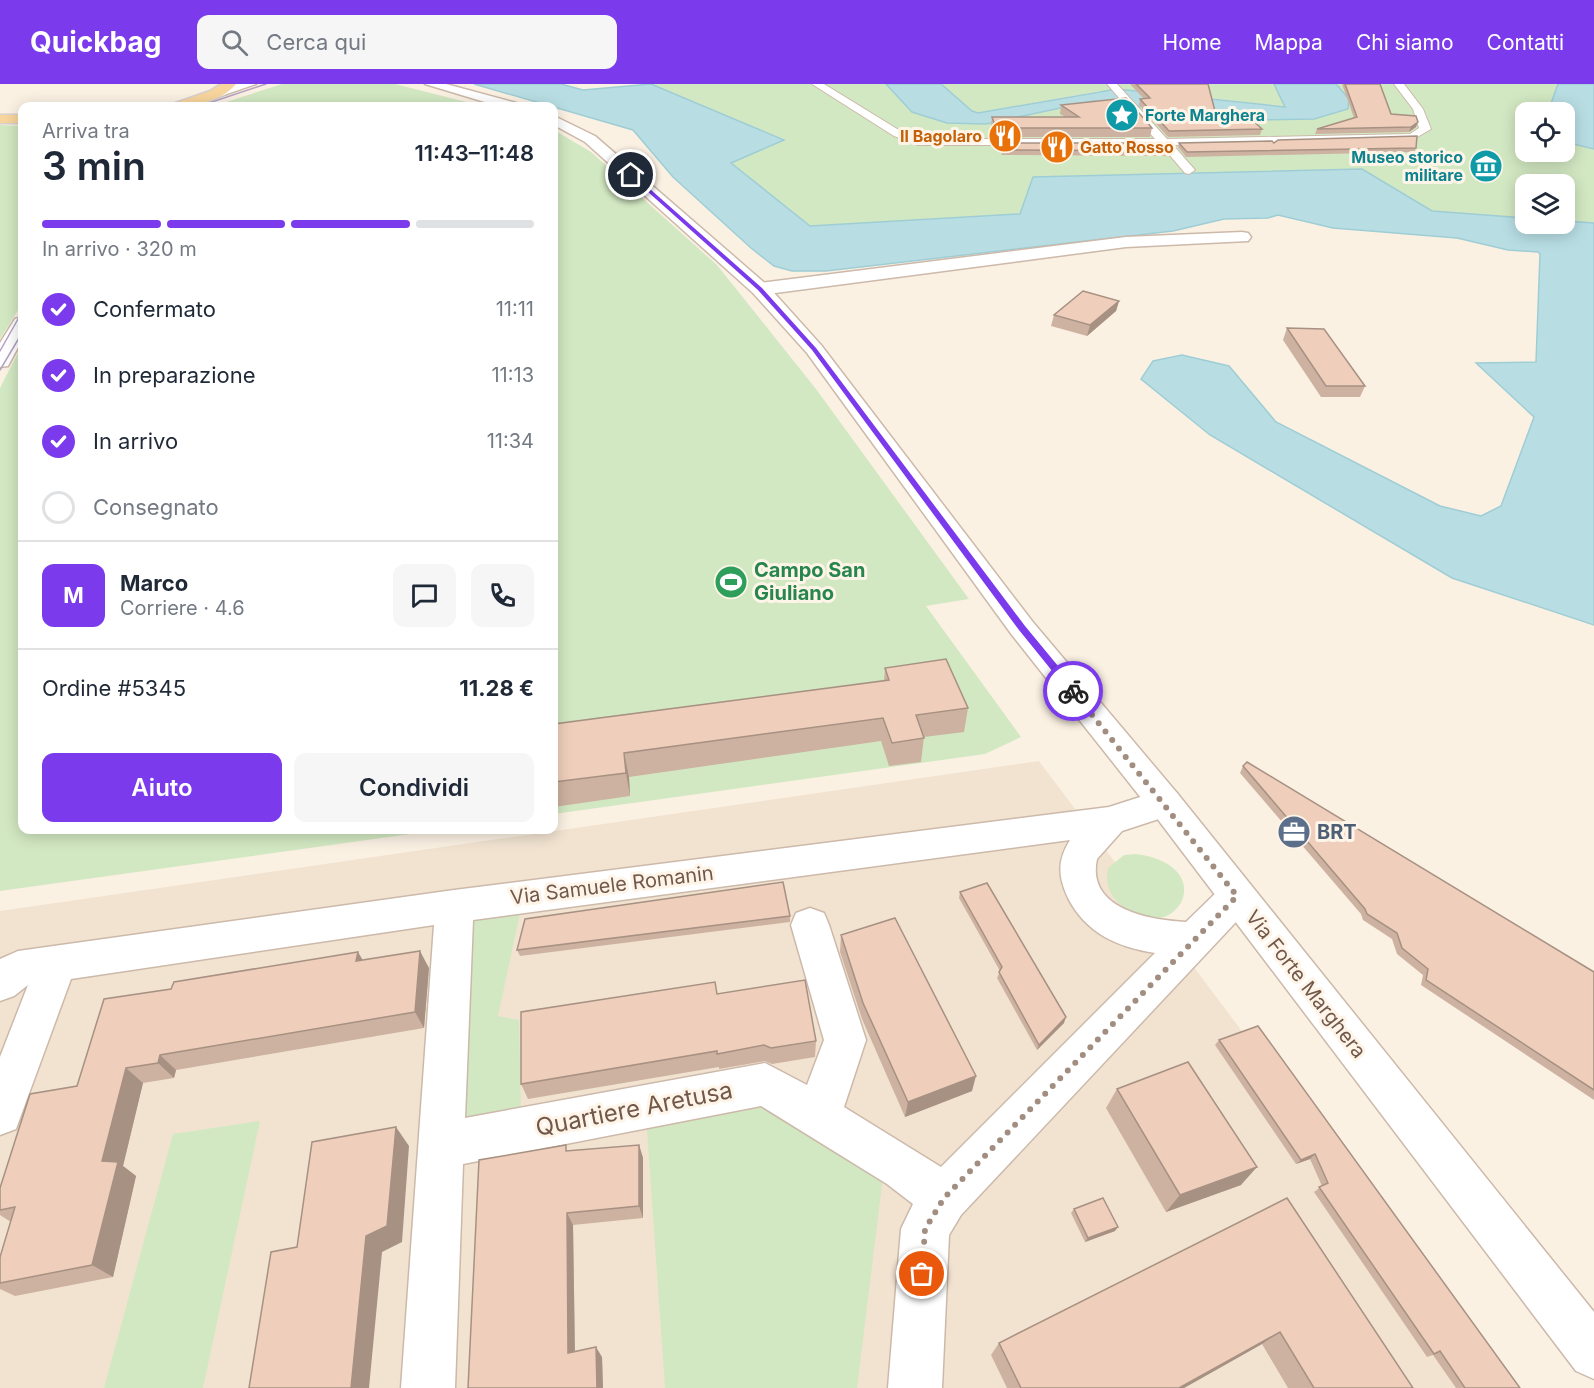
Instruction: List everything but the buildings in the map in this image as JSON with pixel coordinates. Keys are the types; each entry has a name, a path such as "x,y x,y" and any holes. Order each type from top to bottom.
{"main road":[{"path":"191,102 215,94 230,84"},
{"path":"0,118 18,120"}],"street":[{"path":"215,94 250,84"},
{"path":"431,84 496,102"},
{"path":"817,84 898,134 918,142 1164,142 1412,137 1425,129 1418,109 1399,84"},
{"path":"1114,87 1188,170"},
{"name":"Via Forte Marghera","path":"558,122 601,149 760,289 814,349 1022,628 1165,803 1594,1353"},
{"path":"760,289 1126,242 1242,237 1229,221"},
{"path":"0,361 18,330"},
{"name":"Via Samuele Romanin","path":"0,982 18,969 57,963 454,906 1109,821 1165,803"},
{"path":"1109,821 1085,846 1078,862 1079,880 1087,899 1101,915 1120,927 1142,935 1194,940"},
{"path":"915,1388 925,1229 944,1198 1237,896"},
{"path":"428,1388 454,906"},
{"path":"810,925 845,1040 818,1116"},
{"path":"0,1113 57,963"},
{"name":"Quartiere Aretusa","path":"441,1144 765,1084 903,1168 944,1198"}],"shaded area":[{"path":"1039,761 1510,1388 0,1388 0,911 533,834 558,834 558,830"}],"green space":[{"path":"282,84 395,84 466,102 226,102"},
{"name":"Forte Marghera","path":"651,84 886,84 912,112 947,123 986,124 1093,101 1258,120 1349,99 1336,84 1558,84 1552,102 1515,102 1515,162 1575,162 1575,144 1594,149 1594,223 1575,222 1575,174 1515,174 1515,217 1432,211 1362,169 1033,177 1020,214 810,226 731,163 783,139"},
{"name":"Forte Marghera","path":"941,84 1274,84 1285,107 1145,90 1100,91 978,113 972,111"},
{"path":"0,125 18,126 18,310 0,339"},
{"name":"Campo San Giuliano","path":"558,132 591,152 717,265 816,389 969,599 926,606 1021,737 985,754 558,813"},
{"path":"18,353 18,834 410,834 0,891 0,388"},
{"path":"1136,854 1163,862 1179,874 1184,888 1181,902 1172,913 1158,919 1140,917 1113,897 1107,879 1108,868 1124,855"},
{"path":"522,904 498,1016 519,1020 521,1114 454,1126 468,912"},
{"path":"759,1094 884,1169 857,1388 665,1388 646,1116"},
{"path":"260,1121 203,1388 104,1388 173,1134"}],"water":[{"path":"474,84 561,84 583,90 651,84 784,140 731,163 810,226 1020,214 1033,177 1362,169 1432,211 1515,217 1515,234 1575,234 1575,222 1594,223 1594,625 1452,578 1210,435 1141,379 1153,361 1182,355 1229,366 1276,422 1440,506 1481,516 1501,506 1534,417 1476,363 1536,362 1540,254 1538,252 1508,250 1457,238 1333,228 1278,215 1268,218 1224,219 1173,231 826,271 792,271 774,266 751,248 673,177 633,130 558,108 558,102 536,102"},
{"path":"886,84 941,84 972,111 978,113 1117,89 1285,107 1274,84 1336,84 1349,99 1348,109 1314,119 1258,120 1093,101 986,124 947,123 912,112"},
{"path":"1558,84 1594,84 1594,149 1575,144 1575,102 1552,102"}],"tram line":[{"path":"212,102 266,84"},
{"path":"0,351 18,319"},
{"path":"0,370 18,340"}],"way so far":[{"path":"922,1274 925,1229 944,1198 1237,896 1165,803 1073,691"}],"place":[{"name":"Forte Marghera","path":"1122,115"},
{"name":"Il Bagolaro","path":"1005,136"},
{"name":"Gatto Rosso","path":"1057,147"},
{"name":"Museo storico militare","path":"1486,166"},
{"name":"Campo San Giuliano","path":"731,582"},
{"name":"BRT","path":"1294,832"}],"route":[{"path":"631,175 760,289 814,349 1022,628 1073,691"}]}
